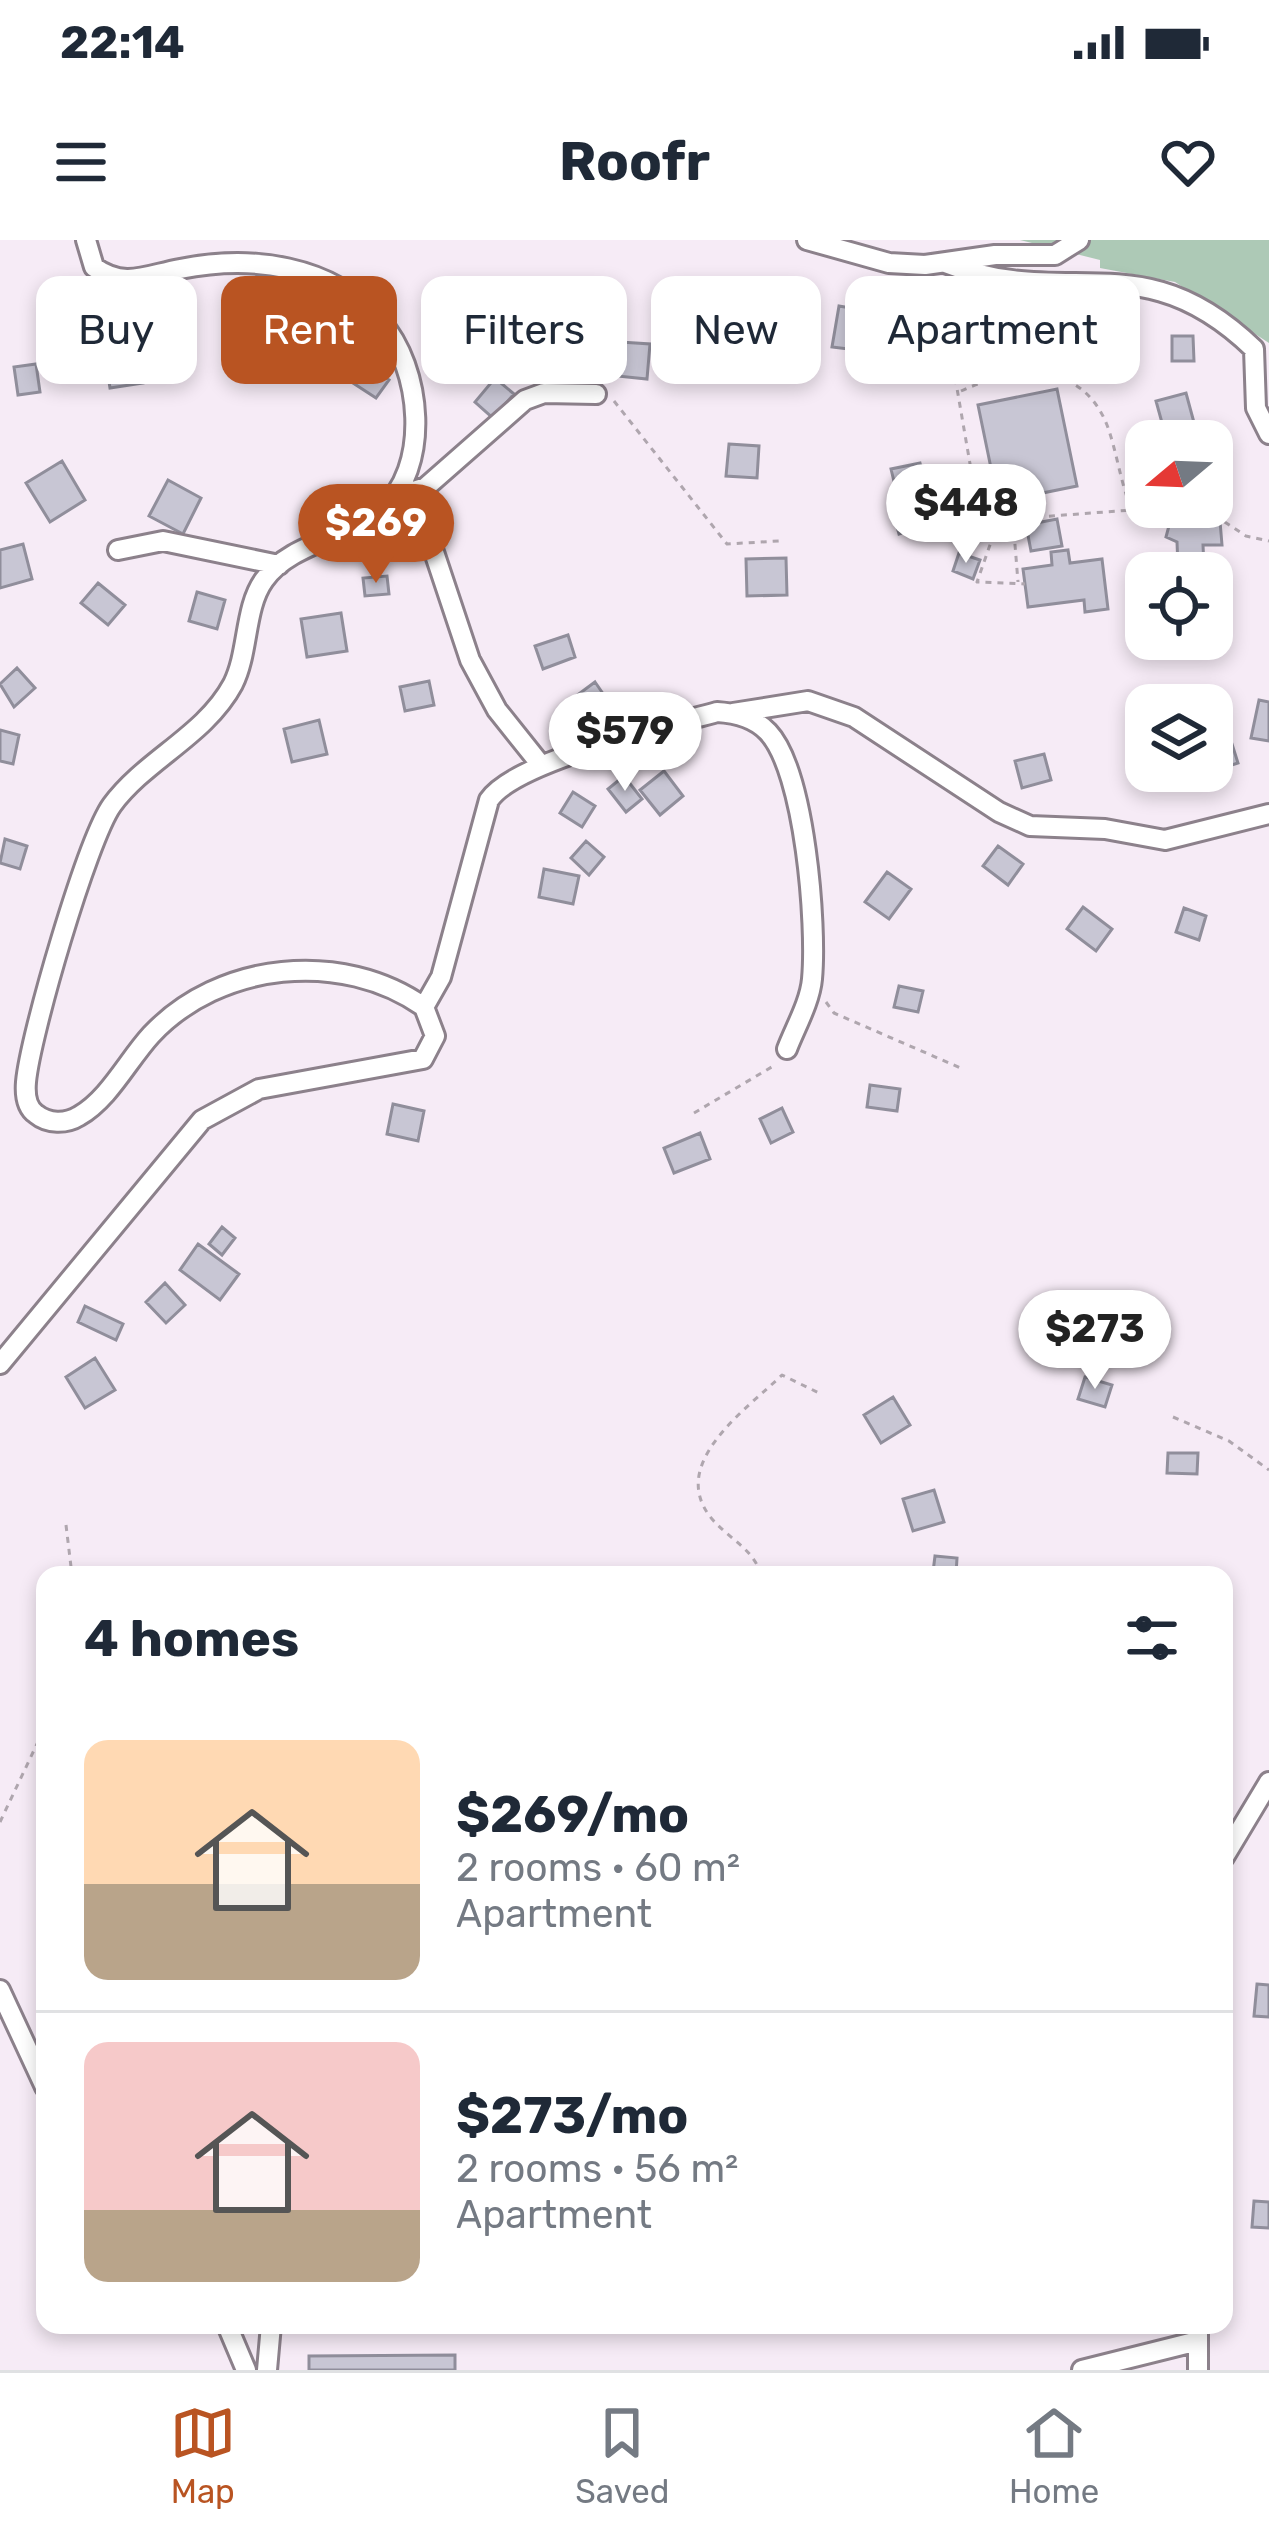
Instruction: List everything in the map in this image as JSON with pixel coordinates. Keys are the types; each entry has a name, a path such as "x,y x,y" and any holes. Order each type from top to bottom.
{"street":[{"path":"86,240 94,267 124,281 179,268 245,263 322,276 353,297 380,320 411,375 417,404 414,441 394,497"},
{"path":"807,240 889,263 1055,255 1073,249 1079,240"},
{"path":"945,263 1004,280 1161,282 1222,318 1254,349 1256,408 1269,434"},
{"path":"0,1364 202,1120 260,1089 423,1059 433,1049 435,1036 424,1007 390,988 344,974 254,975 222,983 177,1010 81,1115 50,1121 34,1113 26,1101 32,1052 101,827 112,806 194,731 233,683 263,580 279,565 362,523 394,497 426,488 525,400 544,393 596,394"},
{"path":"394,497 421,513 470,660 497,710 541,765"},
{"path":"118,550 163,541 279,565"},
{"path":"424,1007 441,977 489,800 498,787 541,765 672,724 808,701 854,717 999,812 1030,826 1105,829 1165,840 1269,814"},
{"path":"734,713 769,733 791,774 811,913 812,982 787,1049"},
{"path":"1233,1842 1269,1782"},
{"path":"0,1990 36,2068"},
{"path":"231,2334 247,2370"},
{"path":"267,2370 270,2334"},
{"path":"1082,2370 1195,2334"},
{"path":"1198,2334 1198,2370"}],"path":[{"path":"957,392 1012,374 1065,376 1094,400 1125,490"},
{"path":"956,384 979,510 993,506 1000,527 977,582 1025,584"},
{"path":"596,394 616,402 727,544 779,541"},
{"path":"997,520 1125,511"},
{"path":"1013,519 1018,584"},
{"path":"1233,527 1269,541"},
{"path":"812,982 834,1013 962,1069"},
{"path":"694,1113 778,1063 787,1049"},
{"path":"756,1566 747,1550 710,1517 700,1496 700,1468 709,1446 782,1375 820,1394"},
{"path":"1173,1418 1228,1442 1269,1470"},
{"path":"66,1525 71,1566"},
{"path":"0,1822 36,1746"}],"green space":[{"path":"1020,240 1269,240 1269,343 1175,282 1100,268 1100,260"}],"building":[{"path":"839,306 845,307 845,349 832,347"},
{"path":"1172,336 1193,336 1194,361 1172,361"},
{"path":"627,342 650,344 647,379 627,377"},
{"path":"36,364 40,392 18,395 14,367"},
{"path":"355,384 386,384 376,398"},
{"path":"490,384 502,384 514,394 493,418 475,402"},
{"path":"1057,389 1077,486 998,502 978,405"},
{"path":"1186,393 1193,420 1161,420 1156,401"},
{"path":"729,444 759,446 757,478 726,476"},
{"path":"62,461 85,500 50,522 26,483"},
{"path":"920,463 935,522 899,534 895,519 902,515 891,469"},
{"path":"168,480 201,498 183,534 149,516"},
{"path":"1057,519 1062,546 1031,551 1026,525"},
{"path":"1168,528 1221,528 1222,545 1203,545 1203,552 1177,552 1177,542 1166,537"},
{"path":"23,544 32,579 0,588 0,550"},
{"path":"1068,550 1070,563 1102,559 1108,609 1085,612 1084,600 1028,607 1023,569 1052,565 1051,552"},
{"path":"959,553 980,560 973,579 953,571"},
{"path":"786,558 787,595 747,596 746,559"},
{"path":"387,576 389,594 365,596 363,578"},
{"path":"98,583 125,605 108,625 81,603"},
{"path":"197,592 225,600 217,629 189,621"},
{"path":"341,613 347,651 307,657 301,619"},
{"path":"568,635 575,657 543,669 535,646"},
{"path":"17,668 35,688 14,707 0,684"},
{"path":"429,681 434,705 405,711 400,687"},
{"path":"595,682 615,711 595,724 576,696"},
{"path":"1259,700 1269,702 1269,741 1251,738"},
{"path":"319,720 327,754 292,762 284,729"},
{"path":"0,730 19,735 13,764 0,761"},
{"path":"1044,754 1051,780 1022,788 1015,761"},
{"path":"664,771 683,796 660,815 640,790"},
{"path":"624,776 642,799 626,812 608,789"},
{"path":"573,792 595,806 582,827 560,813"},
{"path":"5,839 27,846 20,869 0,863"},
{"path":"586,841 604,857 589,875 571,858"},
{"path":"998,846 1023,864 1008,885 983,866"},
{"path":"544,869 579,876 573,904 539,897"},
{"path":"887,872 911,889 889,919 865,902"},
{"path":"1083,907 1112,929 1096,951 1067,929"},
{"path":"1184,908 1206,916 1199,940 1176,932"},
{"path":"899,986 923,991 918,1012 894,1007"},
{"path":"870,1085 900,1089 897,1111 867,1107"},
{"path":"393,1104 424,1111 418,1141 387,1134"},
{"path":"782,1108 793,1132 771,1143 760,1119"},
{"path":"700,1133 710,1159 674,1173 664,1148"},
{"path":"222,1227 235,1238 222,1255 209,1244"},
{"path":"198,1244 239,1274 220,1300 180,1270"},
{"path":"165,1283 185,1305 166,1323 146,1302"},
{"path":"85,1306 123,1324 116,1340 78,1322"},
{"path":"95,1358 115,1390 85,1408 66,1377"},
{"path":"1085,1377 1112,1385 1105,1407 1078,1399"},
{"path":"893,1397 910,1425 881,1443 864,1415"},
{"path":"1168,1453 1198,1453 1197,1474 1167,1473"},
{"path":"934,1490 944,1522 913,1531 903,1499"},
{"path":"935,1556 957,1558 956,1566 934,1566"},
{"path":"1257,1984 1269,1985 1269,2017 1254,2016"},
{"path":"1254,2201 1269,2202 1269,2228 1252,2227"},
{"path":"455,2355 455,2370 309,2370 309,2356"}]}
